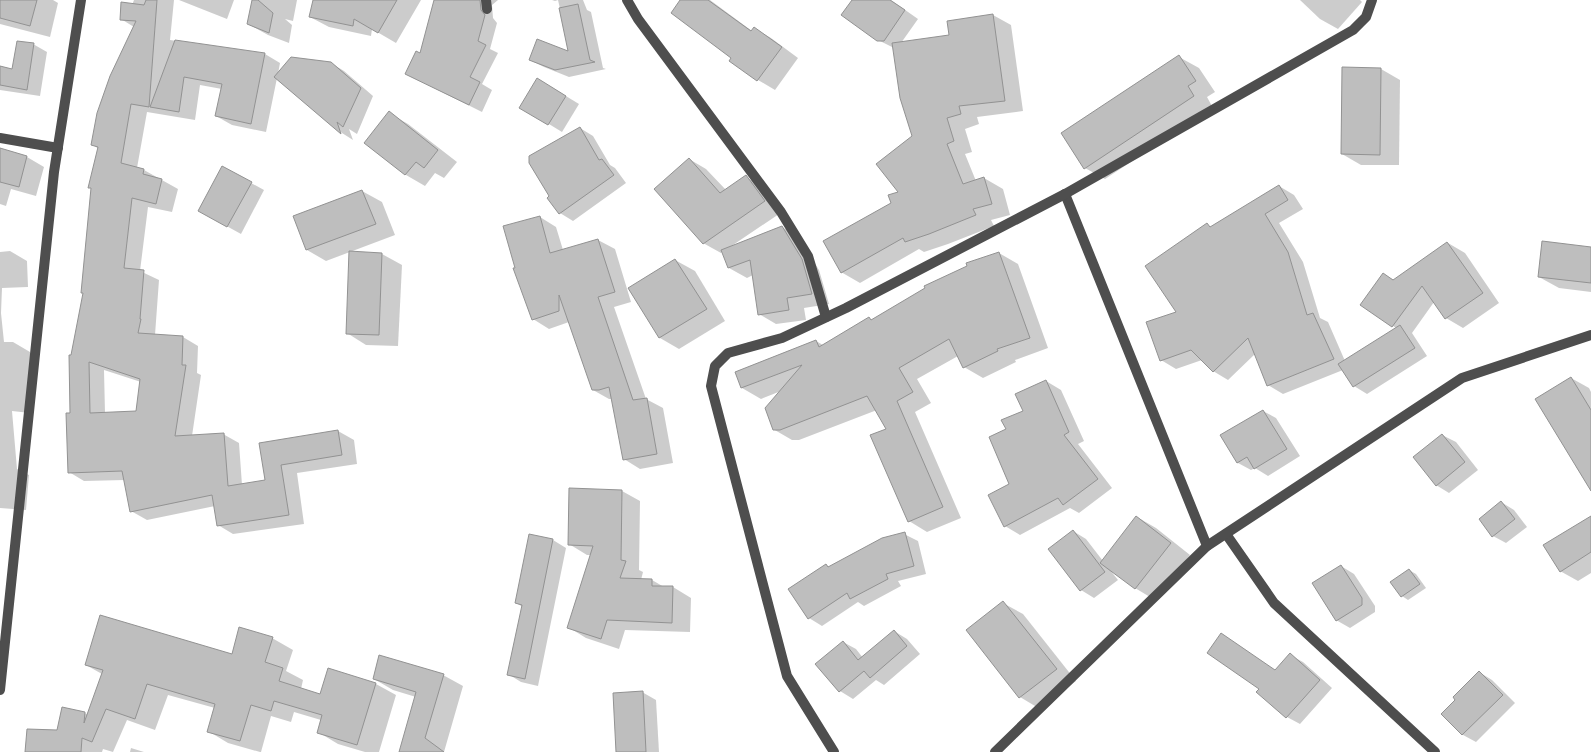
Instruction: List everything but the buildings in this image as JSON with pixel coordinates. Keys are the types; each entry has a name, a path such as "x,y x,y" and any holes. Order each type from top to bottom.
{"street":[{"path":"0,690 54,172 81,0"},
{"path":"627,0 643,26 781,212 808,256 826,317"},
{"path":"834,752 787,676 711,386 715,366 728,353 782,338 826,317 1065,194 1353,30 1366,17 1372,0"},
{"path":"0,138 58,148"},
{"path":"1065,194 1207,546"},
{"path":"995,752 1207,546 1462,378 1591,334"},
{"path":"1226,534 1274,603 1435,752"}]}
